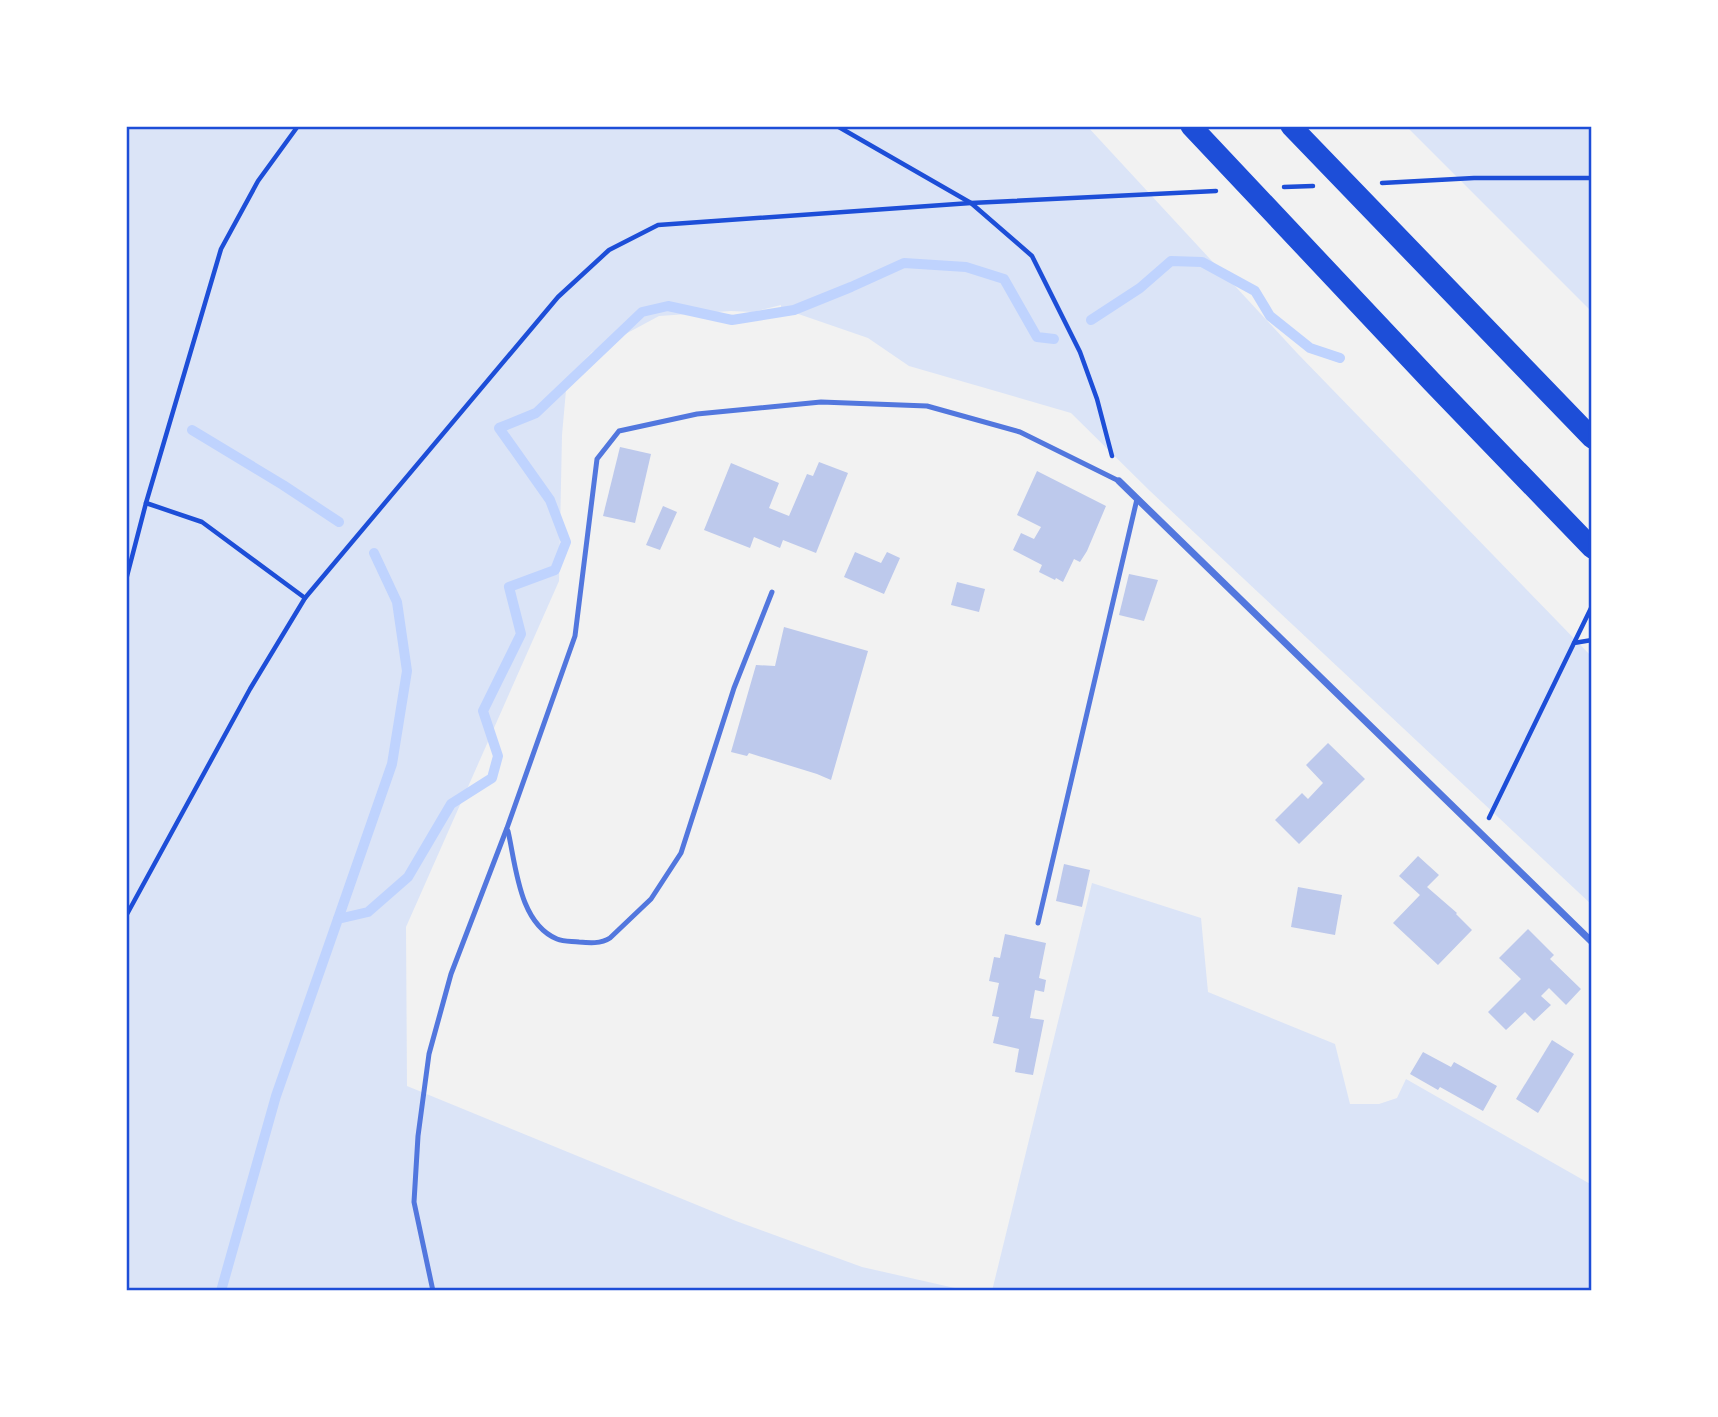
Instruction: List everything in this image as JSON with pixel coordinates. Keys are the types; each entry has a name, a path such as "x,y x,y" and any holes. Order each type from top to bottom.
{"highway":[{"path":"1191,126 1592,548"},
{"path":"1291,126 1592,438"}],"street":[{"path":"1119,481 1592,942"}],"lane":[{"path":"433,1291 414,1202 418,1136 429,1054 451,974 507,828 575,636 597,459 619,431 697,414 821,402 927,406 1020,432 1119,481"},
{"path":"1038,923 1136,499"},
{"path":"507,828 523,902 543,930 559,940 587,943 605,942 610,938 652,899 681,853 734,688 772,592"}],"path":[{"path":"126,580 221,249 258,181 298,126"},
{"path":"837,126 971,203 1032,256 1080,352 1097,399 1119,481"},
{"path":"1379,183 1474,178 1592,178"},
{"path":"1284,187 1325,185"},
{"path":"126,916 250,689 305,598 558,297 609,250 658,225 971,203 1216,191"},
{"path":"146,503 202,522 305,598"},
{"path":"1481,835 1592,606"},
{"path":"1574,643 1592,640"}],"shaded area":[{"path":"126,126 1087,126 1297,353 1592,657 1592,905 1150,491 1071,413 909,366 868,338 781,308 781,305 753,312 659,316 592,352 567,379 562,435 559,581 406,927 407,1086 736,1221 862,1267 968,1291 126,1291"},
{"path":"1406,126 1592,126 1592,312"},
{"path":"1092,883 1201,918 1208,992 1335,1044 1350,1104 1379,1104 1397,1098 1406,1079 1592,1185 1592,1291 992,1291"}],"building":[{"path":"620,447 651,454 635,523 603,516"},
{"path":"819,462 848,473 816,553 783,540 780,548 754,537 750,548 704,530 731,463 779,483 769,508 789,516 807,474 813,476"},
{"path":"1037,471 1106,506 1087,551 1080,562 1074,559 1063,582 1039,572 1042,565 1013,550 1021,533 1034,539 1041,527 1017,515"},
{"path":"663,506 677,512 660,550 646,545"},
{"path":"855,552 881,563 887,552 900,558 884,594 844,577"},
{"path":"1129,574 1158,580 1144,621 1119,615"},
{"path":"957,582 985,589 979,612 951,605"},
{"path":"784,627 868,651 831,780 749,753 747,756 731,752 756,665 775,666"},
{"path":"1328,743 1365,779 1299,844 1275,820 1302,793 1308,799 1323,783 1306,765"},
{"path":"1418,856 1439,875 1427,887 1472,930 1438,965 1393,923 1420,895 1399,876"},
{"path":"1064,864 1090,870 1082,907 1056,901"},
{"path":"1298,887 1342,895 1335,935 1291,927"},
{"path":"1528,929 1554,955 1550,959 1581,989 1566,1005 1549,988 1541,996 1551,1005 1534,1021 1525,1012 1506,1030 1488,1012 1521,979 1499,958"},
{"path":"1005,934 1046,943 1039,978 1046,980 1044,992 1035,990 1030,1018 1044,1020 1033,1075 1015,1072 1019,1049 993,1043 999,1017 992,1016 999,983 989,981 994,957 1000,958"},
{"path":"1552,1040 1574,1054 1538,1113 1516,1099"},
{"path":"1423,1052 1451,1067 1454,1062 1497,1086 1483,1111 1410,1074"}],"waterway":[{"path":"1091,320 1140,288 1171,261 1202,262 1255,291 1270,316 1310,348 1340,358"},
{"path":"221,1291 276,1096 338,919 368,912 408,877 451,804 492,778 498,756 483,711 521,634 509,587 555,570 566,542 550,500 499,428 536,413 642,312 668,306 732,320 794,310 904,263 966,267 1004,279 1037,337 1054,339"},
{"path":"192,430 339,522"},
{"path":"338,919 392,764 407,671 397,602 374,553"}]}
